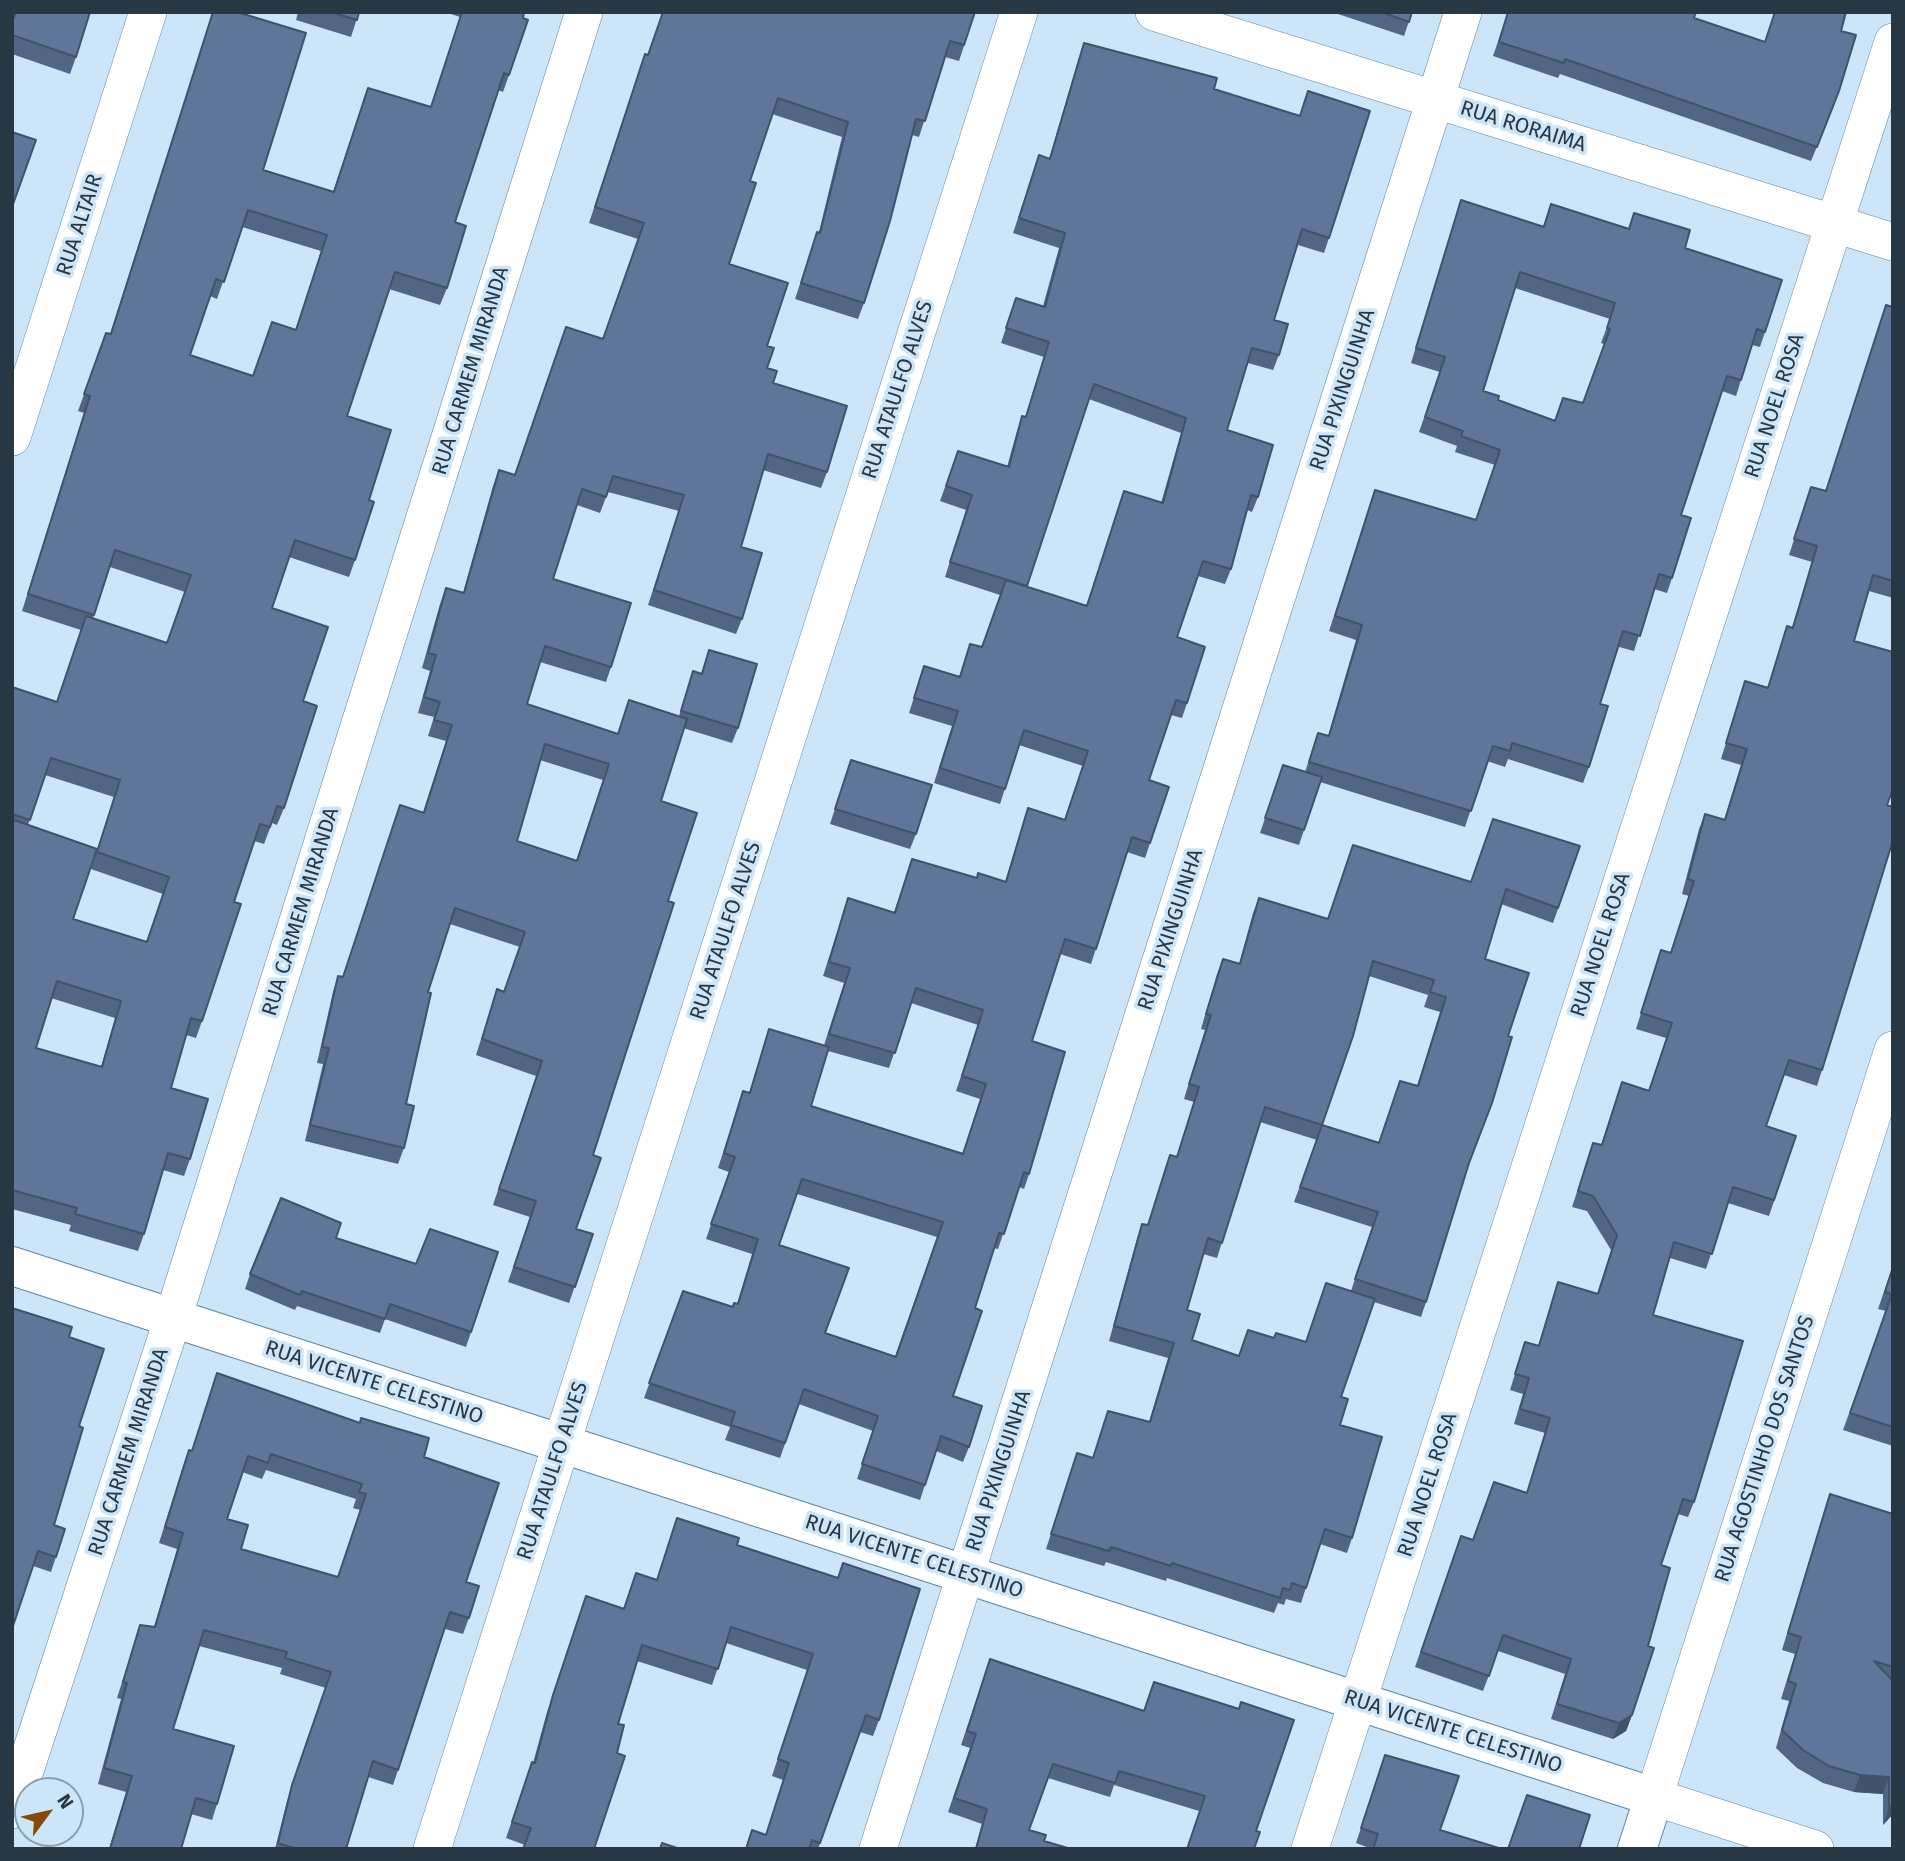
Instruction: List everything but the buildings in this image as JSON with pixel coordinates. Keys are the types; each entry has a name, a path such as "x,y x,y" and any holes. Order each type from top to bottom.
{"street":[{"name":"RUA ALTAIR","path":"12,437 148,12"},
{"name":"RUA CARMEM MIRANDA","path":"12,1810 173,1318 584,12"},
{"name":"RUA ATAULFO ALVES","path":"432,1849 1019,12"},
{"name":"RUA RORAIMA","path":"1154,12 1893,242"},
{"name":"RUA PIXINGUINHA","path":"878,1849 1463,12"},
{"name":"RUA NOEL ROSA","path":"1310,1849 1893,42"},
{"name":"RUA AGOSTINHO DOS SANTOS","path":"1637,1849 1893,1050"},
{"name":"RUA VICENTE CELESTINO","path":"12,1266 1815,1849"}]}
